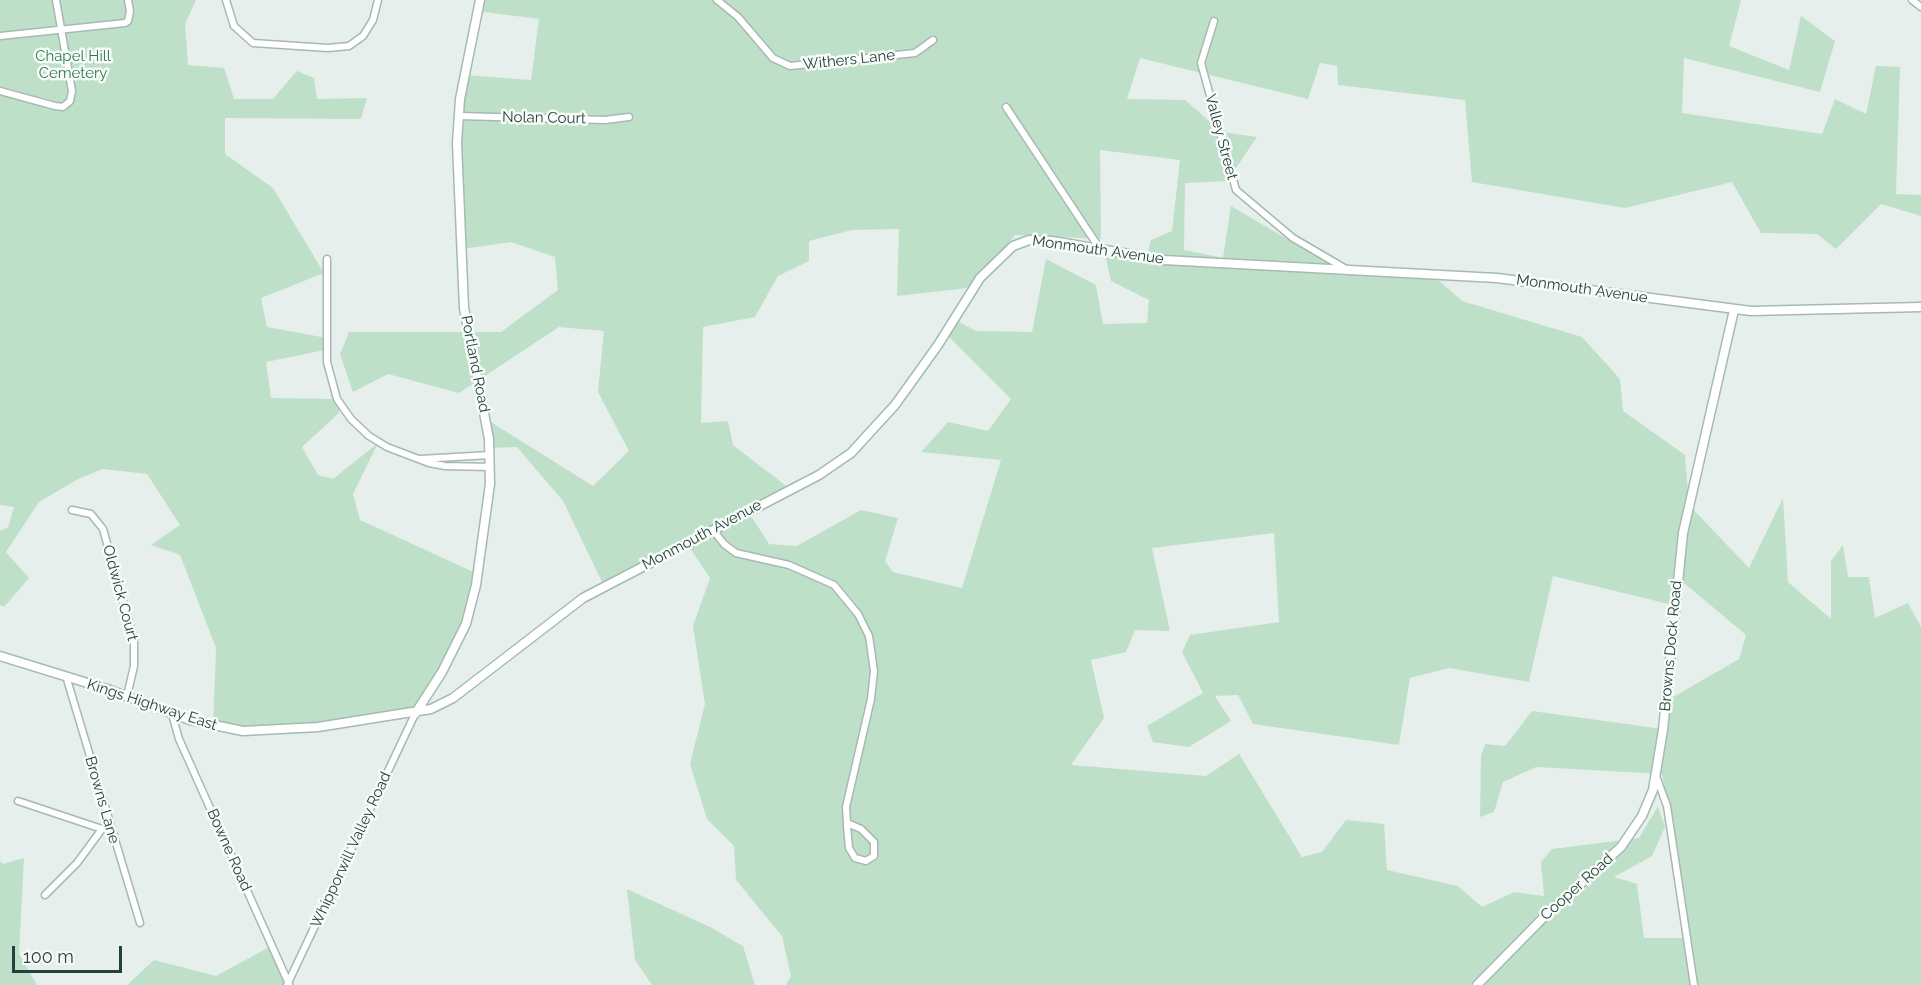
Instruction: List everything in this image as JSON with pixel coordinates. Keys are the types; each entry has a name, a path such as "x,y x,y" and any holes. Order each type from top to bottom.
{"street":[{"path":"0,91 55,106 68,104 72,91 56,0"},
{"path":"0,36 125,23 128,21 130,11 128,0"},
{"path":"226,0 234,26 253,43 276,47 328,48 349,46 363,36 373,20 378,0"},
{"name":"Portland Road","path":"415,714 442,672 466,624 476,585 489,500 490,455 465,308 457,143 459,116 480,0"},
{"name":"Withers Lane","path":"717,0 738,17 773,58 790,66 915,53 933,40"},
{"path":"1912,0 1921,7"},
{"name":"Valley Street","path":"1214,21 1201,63 1236,190 1293,238 1346,269"},
{"path":"1006,107 1100,250"},
{"name":"Nolan Court","path":"459,116 605,120 629,117"},
{"name":"Monmouth Avenue","path":"415,714 431,710 453,698 584,598 819,475 851,453 895,405 938,345 980,278 1013,246 1029,240 1040,239 1164,260 1497,278 1734,310 1921,307"},
{"path":"327,259 326,354 337,399 351,419 375,441 401,454 445,466 490,467"},
{"name":"Browns Dock Road","path":"1694,985 1667,806 1656,776 1683,533 1734,310"},
{"path":"420,459 490,455"},
{"name":"Oldwick Court","path":"72,510 92,514 103,529 134,640 134,666 127,696"},
{"path":"713,530 724,544 736,553 789,565 834,585 858,614 869,636 874,670 872,690 846,807 847,823 849,848 855,858 866,861 874,856 874,842 861,829 847,823"},
{"name":"Kings Highway East","path":"0,656 127,696 172,714 211,726 261,732 415,714"},
{"name":"Browns Lane","path":"66,676 140,923"},
{"name":"Bowne Road","path":"172,714 179,739 288,985"},
{"name":"Whipporwill Valley Road","path":"288,985 415,714"},
{"name":"Cooper Road","path":"1477,985 1543,918 1621,847 1642,816 1656,776"},
{"path":"18,801 102,829 110,827"},
{"path":"45,895 77,863 102,829"}],"green space":[{"name":"Chapel Hill Cemetery","path":"0,0 196,0 185,24 188,65 224,68 234,99 273,99 297,71 314,78 317,99 367,98 361,119 225,118 225,154 273,188 324,273 261,298 267,327 327,338 325,350 266,362 271,398 339,399 339,413 302,447 318,475 333,479 378,443 353,494 360,520 480,575 466,632 414,712 270,731 213,728 216,648 180,555 151,545 180,525 147,474 103,469 78,479 39,502 6,552 29,578 4,607 0,605 0,531 8,527 14,507 0,505"},
{"path":"478,0 1741,0 1729,46 1789,70 1801,16 1835,41 1820,92 1684,58 1682,113 1822,134 1835,99 1866,114 1876,66 1900,67 1896,194 1921,195 1921,216 1881,204 1836,249 1817,234 1761,233 1732,182 1625,208 1472,182 1465,100 1338,85 1337,66 1320,63 1308,99 1140,58 1127,99 1185,100 1222,132 1257,137 1227,181 1185,183 1184,250 1223,258 1231,206 1338,269 1430,273 1462,301 1582,337 1620,379 1623,411 1685,455 1689,505 1749,568 1783,498 1788,582 1831,619 1831,561 1843,545 1848,577 1869,577 1875,618 1908,603 1921,627 1921,985 786,985 791,976 782,936 736,880 734,846 707,819 690,764 705,704 693,626 710,578 687,544 604,586 563,501 517,447 491,448 486,419 593,486 629,451 598,392 604,331 559,327 459,393 388,374 353,392 340,354 349,332 501,332 558,290 555,257 511,242 463,249 456,125 466,75 531,80 539,19 476,11","holes":["1100,150 1180,160 1172,231 1151,240 1147,256 1104,250 1111,281 1149,300 1147,323 1103,324 1096,285 1046,259 1032,332 976,331 954,319 945,333 1011,399 988,431 948,422 921,452 1001,460 962,588 893,572 885,561 898,518 861,510 797,546 769,544 748,511 790,489 733,445 728,421 701,423 703,327 755,317 778,276 809,261 809,241 852,230 899,229 897,296 976,287 1015,235 1101,239","1274,533 1279,622 1190,635 1182,652 1203,693 1147,726 1153,742 1189,747 1231,721 1215,696 1238,695 1253,724 1399,745 1410,678 1449,668 1529,682 1553,576 1673,605 1678,578 1746,635 1739,659 1668,700 1663,729 1532,711 1505,746 1485,744 1481,756 1480,817 1494,812 1503,782 1536,767 1662,774 1690,938 1644,938 1637,884 1614,877 1652,856 1665,827 1658,806 1639,838 1552,849 1541,862 1544,896 1514,892 1482,907 1458,886 1387,870 1384,824 1346,820 1322,852 1302,857 1239,754 1206,776 1071,765 1104,718 1091,660 1126,652 1135,630 1170,631 1152,548"]},
{"path":"24,858 19,954 37,985 0,985 0,861 3,864"},
{"path":"627,889 710,927 743,946 755,985 652,985 635,960"},
{"path":"273,945 291,985 127,985 154,960 216,976"}]}
